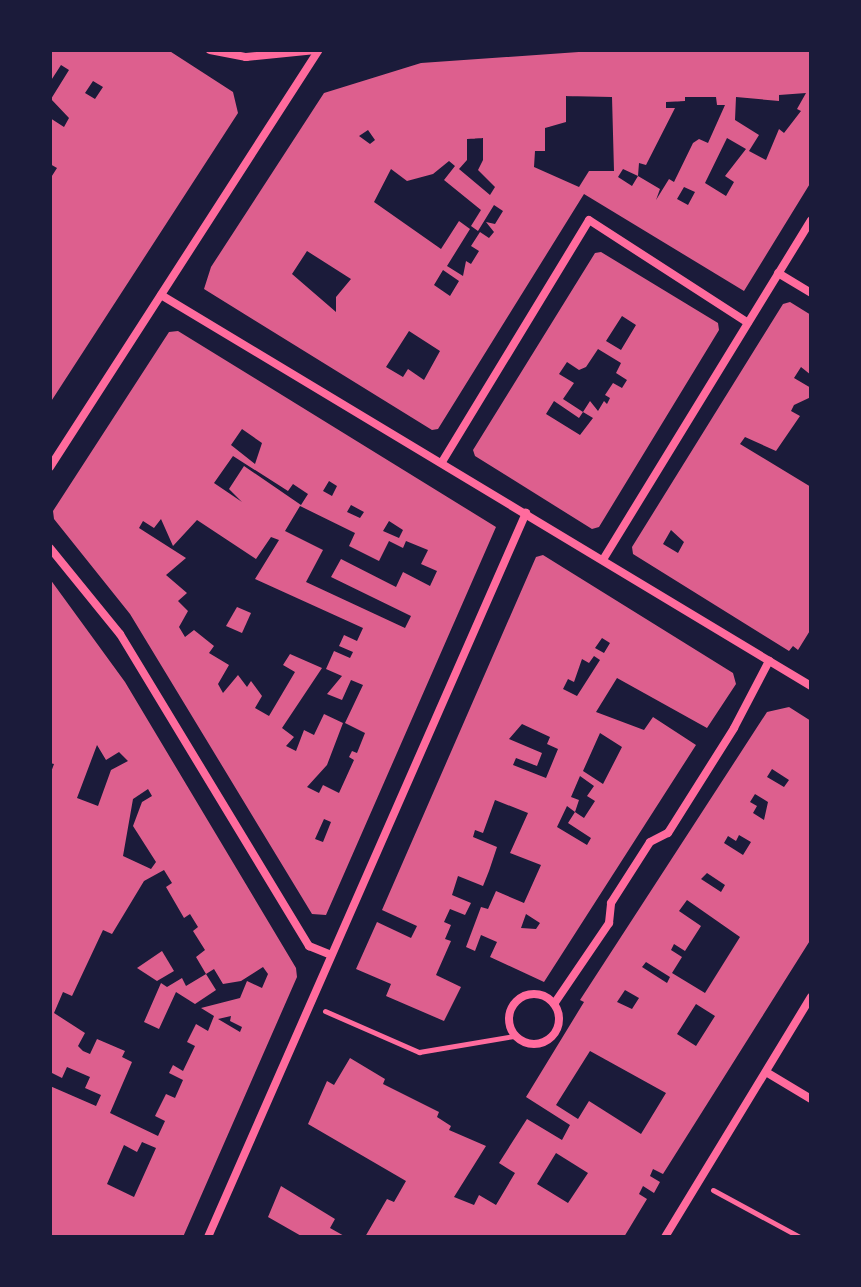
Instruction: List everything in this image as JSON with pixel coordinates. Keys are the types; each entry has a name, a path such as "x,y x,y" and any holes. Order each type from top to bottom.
{"street":[{"path":"210,50 246,57 318,50"},
{"path":"50,467 318,50"},
{"path":"442,462 589,220 748,323"},
{"path":"604,558 811,220"},
{"path":"778,273 811,293"},
{"path":"161,295 604,558 811,686"},
{"path":"208,1237 526,513"},
{"path":"50,548 120,634 309,946 331,955"},
{"path":"554,1004 609,923 611,903 650,842 668,833 734,728 769,661"},
{"path":"541,995 554,1004 559,1020 546,1042 529,1044 514,1036 508,1021 518,999 541,995"},
{"path":"665,1237 811,997"},
{"path":"766,1072 811,1099"}],"path":[{"path":"309,1005 419,1052 514,1036"},
{"path":"698,1181 800,1237"}],"building":[{"path":"50,50 168,50 233,92 238,113 50,403 50,179 57,168 50,164 50,118 64,127 69,118 51,99 69,70 61,65 50,82","holes":["93,81 103,87 95,99 85,93"]},
{"path":"607,50 811,50 811,182 744,291 584,194 438,429 432,430 204,289 211,267 324,93 421,63","holes":["806,93 797,109 801,111 784,133 779,129 766,160 749,151 759,135 735,120 736,97 779,101 779,95","566,96 612,97 614,171 589,171 579,187 534,167 535,151 545,151 545,128 566,122","685,97 716,97 717,105 725,105 708,143 699,139 693,143 674,182 669,179 656,200 660,189 638,176 639,163 646,165 675,108 666,108 666,102 685,101","368,130 375,140 370,144 359,136","483,138 483,160 478,170 495,187 490,195 459,169 467,160 467,139","727,138 746,149 725,176 734,182 726,196 705,183","449,161 455,166 444,180 481,210 471,226 478,231 494,205 503,211 495,224 486,222 494,232 489,238 480,232 471,246 479,251 471,264 466,261 463,276 447,266 470,229 459,221 441,249 374,202 391,169 407,181 433,174","623,169 638,176 632,186 618,177","684,187 695,192 688,205 677,199","307,251 351,279 336,297 336,312 292,274","443,270 459,281 450,296 434,285","409,331 440,351 424,380 408,369 403,377 386,367"]},
{"path":"601,252 718,323 719,330 599,527 592,529 475,456 473,450 595,253","holes":["622,316 636,325 621,350 606,341","598,349 621,363 616,373 627,380 622,388 613,383 605,395 610,398 607,404 604,401 598,411 590,401 583,412 563,399 574,383 559,374 567,362 579,370 586,367","554,401 579,418 583,412 593,418 580,435 546,414"]},
{"path":"790,302 811,315 811,375 801,367 794,378 811,388 811,397 794,405 791,411 800,416 776,451 745,437 740,444 811,487 811,629 798,650 793,646 789,651 633,554 632,547 783,304","holes":["671,530 684,542 678,553 663,544"]},
{"path":"178,331 496,527 326,915 312,914 130,614 54,519 53,511 169,332","holes":["242,429 262,443 255,464 231,445","233,456 288,491 293,484 308,494 301,505 244,466 229,489 242,502 214,483","329,481 337,486 332,496 323,491","351,505 364,512 360,518 347,512","300,506 355,533 349,546 379,561 389,541 403,548 406,541 428,550 421,564 437,571 430,586 403,572 396,587 341,559 331,577 411,616 405,628 306,582 323,550 285,531","161,519 173,546 197,520 256,559 271,537 279,540 255,579 363,628 357,641 344,635 339,646 353,652 350,658 334,651 326,669 342,676 327,694 342,700 351,680 363,685 345,723 365,733 357,753 352,751 349,757 354,760 339,793 323,785 319,793 307,787 327,765 343,723 324,714 314,735 304,730 296,751 286,746 294,737 282,728 322,668 290,654 283,665 295,672 269,716 255,708 262,696 251,681 247,687 238,675 223,693 218,684 229,665 209,653 214,646 194,630 185,637 179,627 188,611 178,601 187,593 166,575 186,558 139,528 143,521 154,528","389,521 403,530 399,538 383,531","324,819 331,822 323,842 315,839"]},
{"path":"543,555 733,673 736,684 707,728 617,678 596,712 644,730 653,717 696,745 544,982 490,957 497,942 481,935 475,951 466,947 481,907 488,909 496,891 524,903 541,865 510,853 528,813 495,800 483,833 475,830 473,837 497,847 483,886 458,876 452,895 471,903 465,915 450,909 444,922 451,925 445,939 451,941 436,975 461,987 444,1021 386,996 391,984 356,969 377,922 411,938 417,926 382,910 536,557","holes":["602,638 610,643 604,653 595,648","594,656 600,660 577,696 563,689 568,679 574,682 582,659 589,663","522,724 550,737 547,744 558,749 546,778 513,765 516,758 537,766 542,753 509,739","600,733 622,747 603,784 583,771","580,776 594,786 587,796 595,801 584,818 575,812 579,800 571,797","567,806 575,812 568,823 591,838 587,845 557,827","526,914 540,923 536,929 521,928"]},
{"path":"50,579 125,682 296,968 297,977 183,1237 50,1237 50,1086 96,1106 101,1095 85,1088 90,1077 67,1067 62,1078 50,1072 50,775 54,764 50,763","holes":["97,745 106,760 119,752 128,761 111,770 98,806 77,798","148,789 152,796 142,802 133,826 156,862 151,869 123,856 133,799","164,870 172,883 166,887 184,918 190,914 198,927 193,931 205,950 196,957 206,974 214,969 223,984 241,981 263,967 268,974 262,988 247,981 240,998 201,1008 214,1016 208,1031 196,1024 187,1042 195,1046 183,1071 173,1065 169,1073 183,1080 175,1098 166,1094 155,1116 165,1121 158,1136 110,1113 132,1062 122,1057 125,1051 97,1039 90,1054 83,1051 78,1046 85,1033 54,1013 63,992 72,996 103,930 112,934 144,881","231,1016 230,1021 242,1027 240,1032 218,1019","142,1142 156,1148 134,1197 107,1184 124,1145 137,1152"]},
{"path":"237,607 251,613 242,633 226,626"},
{"path":"789,707 811,721 811,939 663,1174 653,1169 650,1176 660,1182 654,1193 643,1186 639,1194 647,1199 624,1237 365,1237 387,1199 394,1202 406,1181 308,1124 327,1081 334,1085 350,1058 385,1079 383,1084 439,1112 437,1117 451,1126 449,1130 486,1146 454,1197 474,1205 479,1195 496,1205 515,1173 499,1163 527,1119 562,1140 570,1125 526,1097 584,1002 580,1000 767,712","holes":["772,769 789,780 784,787 767,777","755,794 768,802 764,820 753,813 757,806 750,802","739,835 751,842 743,855 724,843 728,836 736,841","707,873 725,885 721,892 701,879","687,900 740,937 705,993 672,973 682,957 671,950 674,944 685,951 701,926 679,911","646,962 670,977 667,983 642,967","625,990 639,998 632,1009 617,1002","696,1004 715,1016 696,1046 677,1034","590,1051 666,1093 641,1134 589,1101 578,1119 556,1105","556,1153 588,1173 568,1203 537,1184"]},
{"path":"162,951 174,971 157,981 137,968"},
{"path":"206,974 216,990 195,1004 176,992 159,1029 144,1022 161,983 167,987 182,978 186,986"},
{"path":"281,1186 335,1219 330,1228 346,1237 303,1237 268,1217"}]}
